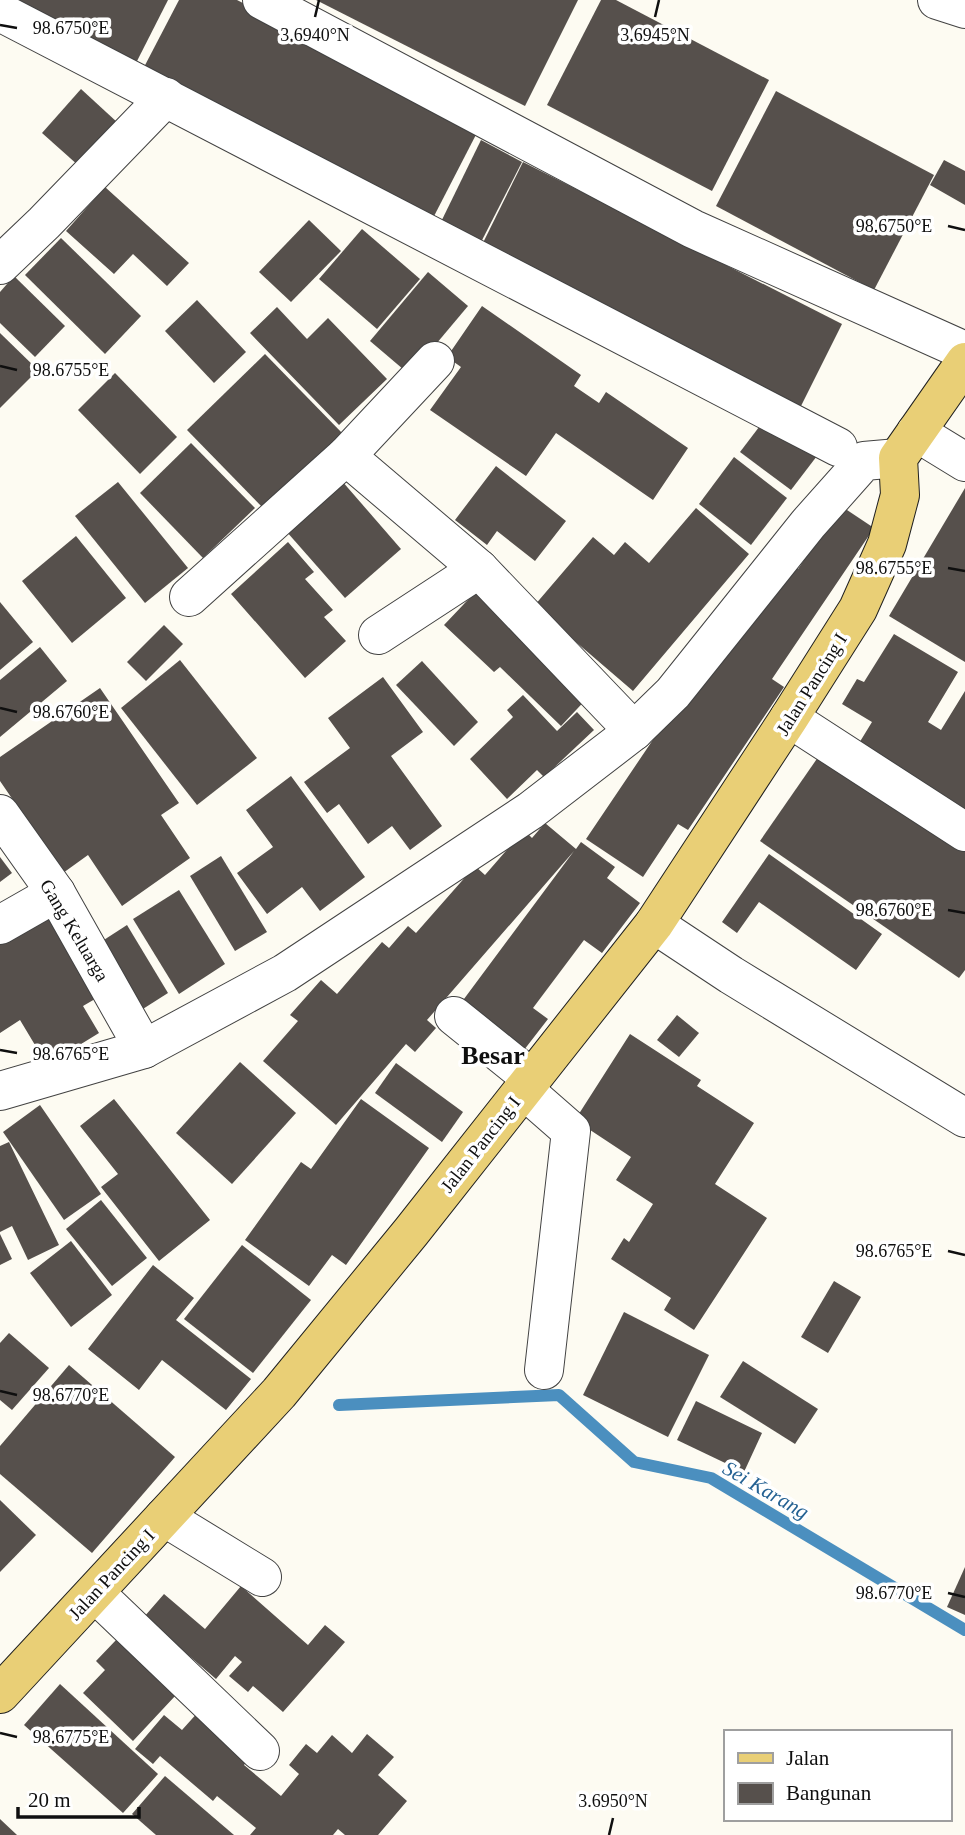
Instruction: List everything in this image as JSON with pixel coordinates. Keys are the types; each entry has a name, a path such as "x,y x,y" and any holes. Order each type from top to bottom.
{"main road":[{"path":"907,445 965,362"},
{"name":"Jalan Pancing I","path":"0,1694 279,1393 411,1232 654,924 858,609 887,544 900,495 907,445"}],"street":[{"path":"262,0 693,229 965,351"},
{"path":"937,0 965,9"},
{"path":"0,12 838,447"},
{"path":"0,265 166,97"},
{"path":"189,597 346,456 435,361"},
{"path":"0,1091 144,1049 285,973 530,811 634,732 673,692 808,524 864,461 907,445 965,462"},
{"path":"346,456 479,569 634,732"},
{"path":"378,635 479,569"},
{"path":"789,718 965,832"},
{"name":"Gang Keluarga","path":"0,814 56,893 144,1049"},
{"path":"0,925 56,893"},
{"path":"654,924 730,975 965,1118"},
{"path":"454,1016 527,1084 571,1131 544,1370"},
{"path":"164,1517 262,1577"},
{"path":"94,1593 260,1751"}],"building":[{"path":"9,0 168,0 135,65"},
{"path":"179,0 237,0 481,125 432,220 142,71"},
{"path":"316,0 578,0 525,106"},
{"path":"601,0 616,0 769,80 712,191 547,105"},
{"path":"81,89 118,123 79,166 42,133"},
{"path":"776,91 934,175 874,290 716,206"},
{"path":"481,140 522,162 477,250 437,230"},
{"path":"944,160 965,171 965,205 930,185"},
{"path":"523,162 842,324 795,418 476,257"},
{"path":"105,187 189,263 167,286 133,254 114,274 66,231"},
{"path":"309,220 341,251 291,302 259,272"},
{"path":"362,229 420,279 377,329 319,279"},
{"path":"61,238 141,316 105,354 25,275"},
{"path":"428,272 468,306 410,375 370,341"},
{"path":"14,276 65,326 35,357 0,323 0,292"},
{"path":"197,300 246,352 214,383 165,331"},
{"path":"482,306 581,375 574,386 599,403 606,392 688,448 653,500 556,433 526,476 430,410 461,367 447,357"},
{"path":"277,307 307,339 328,318 387,379 339,425 250,333"},
{"path":"0,333 38,370 0,408"},
{"path":"265,354 343,434 265,510 187,430"},
{"path":"115,373 177,437 140,474 78,410"},
{"path":"769,414 820,452 791,490 740,452"},
{"path":"191,443 255,508 203,558 140,493"},
{"path":"734,457 787,498 751,545 699,504"},
{"path":"496,466 566,521 535,561 497,531 487,545 455,520"},
{"path":"335,473 401,549 345,598 279,523"},
{"path":"118,482 188,568 145,603 75,516"},
{"path":"965,488 965,662 889,616"},
{"path":"841,506 874,528 772,679 784,687 688,830 678,824 643,877 586,839 700,670 790,563 798,569"},
{"path":"696,508 749,554 633,691 534,606 593,537 614,555 625,542 649,563"},
{"path":"76,536 126,598 72,643 22,581"},
{"path":"288,542 314,572 305,579 333,610 324,617 346,641 305,678 231,594"},
{"path":"482,585 593,692 561,726 500,667 494,672 444,625"},
{"path":"0,602 33,642 0,670"},
{"path":"164,625 183,644 146,681 127,662"},
{"path":"894,634 958,672 928,722 941,730 965,691 965,821 853,753 872,722 842,704 857,679 864,682"},
{"path":"40,647 67,681 0,737 0,680"},
{"path":"180,660 257,758 197,805 121,708"},
{"path":"422,661 478,722 454,746 396,685"},
{"path":"383,677 423,732 391,756 442,826 410,850 392,826 368,844 339,804 327,813 304,782 350,748 328,718"},
{"path":"100,688 179,803 161,815 190,858 122,906 88,855 63,873 0,781 0,757"},
{"path":"523,695 557,731 577,712 594,730 544,777 537,770 507,799 470,759 513,717 507,710"},
{"path":"823,750 965,848 965,970 959,978 760,841"},
{"path":"291,776 365,877 320,911 302,887 267,914 237,873 273,847 246,810"},
{"path":"545,823 576,849 581,842 615,867 607,878 640,903 602,953 584,940 533,1008 548,1019 524,1050 461,1003 574,851 427,1020 436,1028 415,1052 406,1044 336,1125 263,1061 298,1021 290,1015 321,980 337,994 382,942 389,948 408,926 416,933 475,866 485,875 524,830 532,838"},
{"path":"769,854 882,934 856,970 759,902 737,933 722,922"},
{"path":"221,856 267,932 235,951 190,876"},
{"path":"0,857 12,873 0,882"},
{"path":"179,890 225,964 179,994 133,919"},
{"path":"52,902 107,992 83,1006 99,1033 47,1065 20,1020 0,1033 0,933"},
{"path":"127,925 168,993 135,1014 93,947"},
{"path":"677,1015 699,1033 679,1057 657,1040"},
{"path":"630,1034 701,1080 697,1086 754,1123 715,1184 767,1218 694,1330 664,1310 671,1298 611,1259 624,1238 629,1242 653,1204 616,1180 631,1157 575,1120"},
{"path":"240,1062 296,1113 232,1184 176,1133"},
{"path":"396,1063 463,1112 442,1142 375,1093"},
{"path":"114,1099 210,1220 159,1261 101,1187 118,1174 80,1126"},
{"path":"361,1099 429,1148 346,1265 332,1255 309,1286 245,1240 301,1162 311,1169"},
{"path":"40,1105 101,1194 64,1220 3,1132"},
{"path":"9,1142 59,1245 28,1260 12,1226 0,1232 0,1146"},
{"path":"101,1200 147,1258 112,1286 66,1229"},
{"path":"0,1234 12,1259 0,1265"},
{"path":"71,1241 112,1295 71,1327 30,1273"},
{"path":"242,1245 311,1300 253,1373 184,1319"},
{"path":"153,1265 194,1298 176,1320 251,1379 226,1410 162,1360 139,1390 88,1349"},
{"path":"834,1281 861,1297 828,1353 801,1337"},
{"path":"624,1312 709,1355 668,1437 583,1395"},
{"path":"9,1333 49,1368 12,1410 0,1400 0,1343"},
{"path":"743,1361 818,1409 795,1444 720,1397"},
{"path":"69,1365 175,1457 92,1553 0,1474 0,1446"},
{"path":"696,1401 762,1433 744,1472 677,1440"},
{"path":"0,1500 36,1535 0,1572"},
{"path":"965,1567 965,1615 947,1607"},
{"path":"241,1586 308,1645 325,1625 345,1642 283,1712 253,1686 248,1692 229,1676 242,1662 235,1656 216,1679 144,1617 164,1594 205,1629"},
{"path":"117,1639 176,1695 133,1741 83,1693 105,1670 96,1661"},
{"path":"60,1684 158,1774 123,1813 24,1725"},
{"path":"200,1710 252,1755 244,1765 281,1796 299,1774 289,1765 306,1744 317,1753 332,1735 352,1753 367,1734 394,1757 378,1775 407,1801 378,1835 345,1835 338,1829 333,1835 250,1835 256,1828 217,1796 213,1801 160,1756 153,1764 135,1749 164,1715 182,1730"},
{"path":"165,1776 234,1835 156,1835 132,1814"},
{"path":"0,1819 17,1835 0,1835"}],"waterway":[{"name":"Sei Karang","path":"339,1405 559,1395 634,1462 711,1478 965,1630"}],"district":[{"name":"Besar","path":"493,1055"}]}
